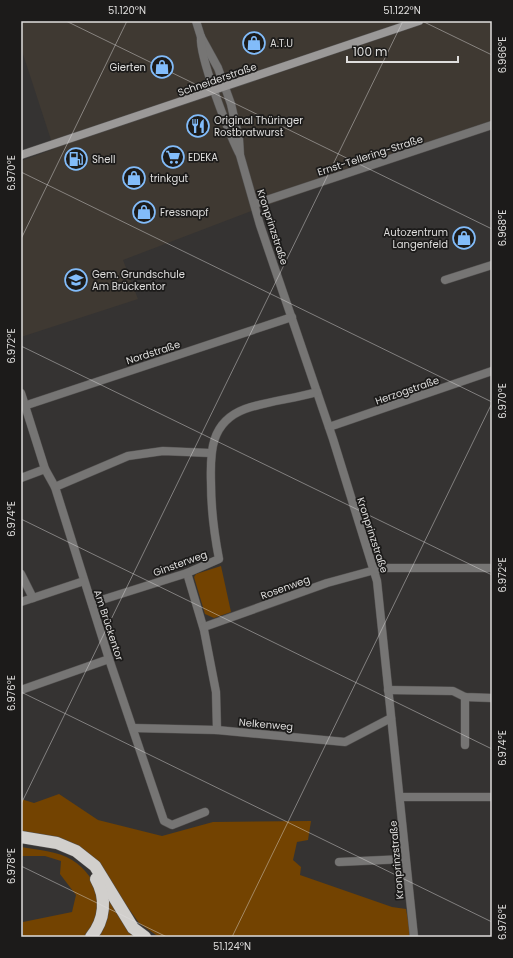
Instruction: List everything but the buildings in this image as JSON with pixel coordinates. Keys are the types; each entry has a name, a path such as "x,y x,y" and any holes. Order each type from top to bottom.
{"highway":[{"path":"21,837 58,844 76,851 95,866 133,928 145,937"},
{"path":"21,842 56,848 74,855 91,870 102,889 104,908 96,930 91,937"}],"main road":[{"name":"Schneiderstraße","path":"21,155 215,91 419,21"}],"street":[{"name":"Kronprinzstraße","path":"196,21 201,37 218,68 225,87 239,139 240,155"},
{"name":"Kronprinzstraße","path":"201,37 200,44 215,91 233,142 240,155 374,570 382,621 414,937"},
{"name":"Ernst-Tellering-Straße","path":"255,204 492,125"},
{"path":"445,280 492,265"},
{"name":"Nordstraße","path":"23,406 292,317"},
{"name":"Herzogstraße","path":"329,428 492,371"},
{"path":"55,488 128,456 163,451 210,453 220,428 233,415 244,409 317,392"},
{"name":"Am Brückentor","path":"21,393 23,406 45,469 55,488 109,659 166,823 172,825 205,812"},
{"name":"Ginsterweg","path":"92,603 186,573 219,559 211,517 210,453"},
{"path":"21,478 45,469"},
{"name":"Rosenweg","path":"204,627 327,583 382,568 492,568"},
{"path":"186,573 204,627 216,692 217,730"},
{"path":"21,574 33,598"},
{"path":"21,602 84,581"},
{"path":"21,690 109,659"},
{"path":"388,690 453,692 464,697 492,698"},
{"path":"464,697 466,701 465,745"},
{"name":"Nelkenweg","path":"133,728 217,730 345,742 391,718"},
{"path":"401,797 492,797"},
{"path":"339,862 405,859"}],"shaded area":[{"path":"21,21 492,21 492,126 254,210 123,260 138,299 21,337 21,161 54,149 21,48"},
{"path":"221,566 231,612 214,618 205,614 194,577 196,574"},
{"path":"59,794 98,820 162,836 213,822 311,821 308,840 297,842 293,860 301,867 300,875 392,907 406,909 411,937 159,937 139,923 97,864 21,833 21,799 34,803"},
{"path":"21,847 47,851 66,857 82,867 89,876 97,896 98,906 91,927 84,937 23,937 23,922 72,912 76,895 60,874 61,861 45,856 21,856"},
{"path":"109,898 137,937 97,937 103,928 106,919"}],"place":[{"name":"A.T.U","path":"254,43"},
{"name":"Gierten","path":"162,67"},
{"name":"Original Thüringer Rostbratwurst","path":"198,126"},
{"name":"EDEKA","path":"173,157"},
{"name":"Shell","path":"76,159"},
{"name":"trinkgut","path":"134,178"},
{"name":"Fressnapf","path":"144,212"},
{"name":"Autozentrum Langenfeld","path":"464,238"},
{"name":"Gem. Grundschule Am Brückentor","path":"76,280"}]}
